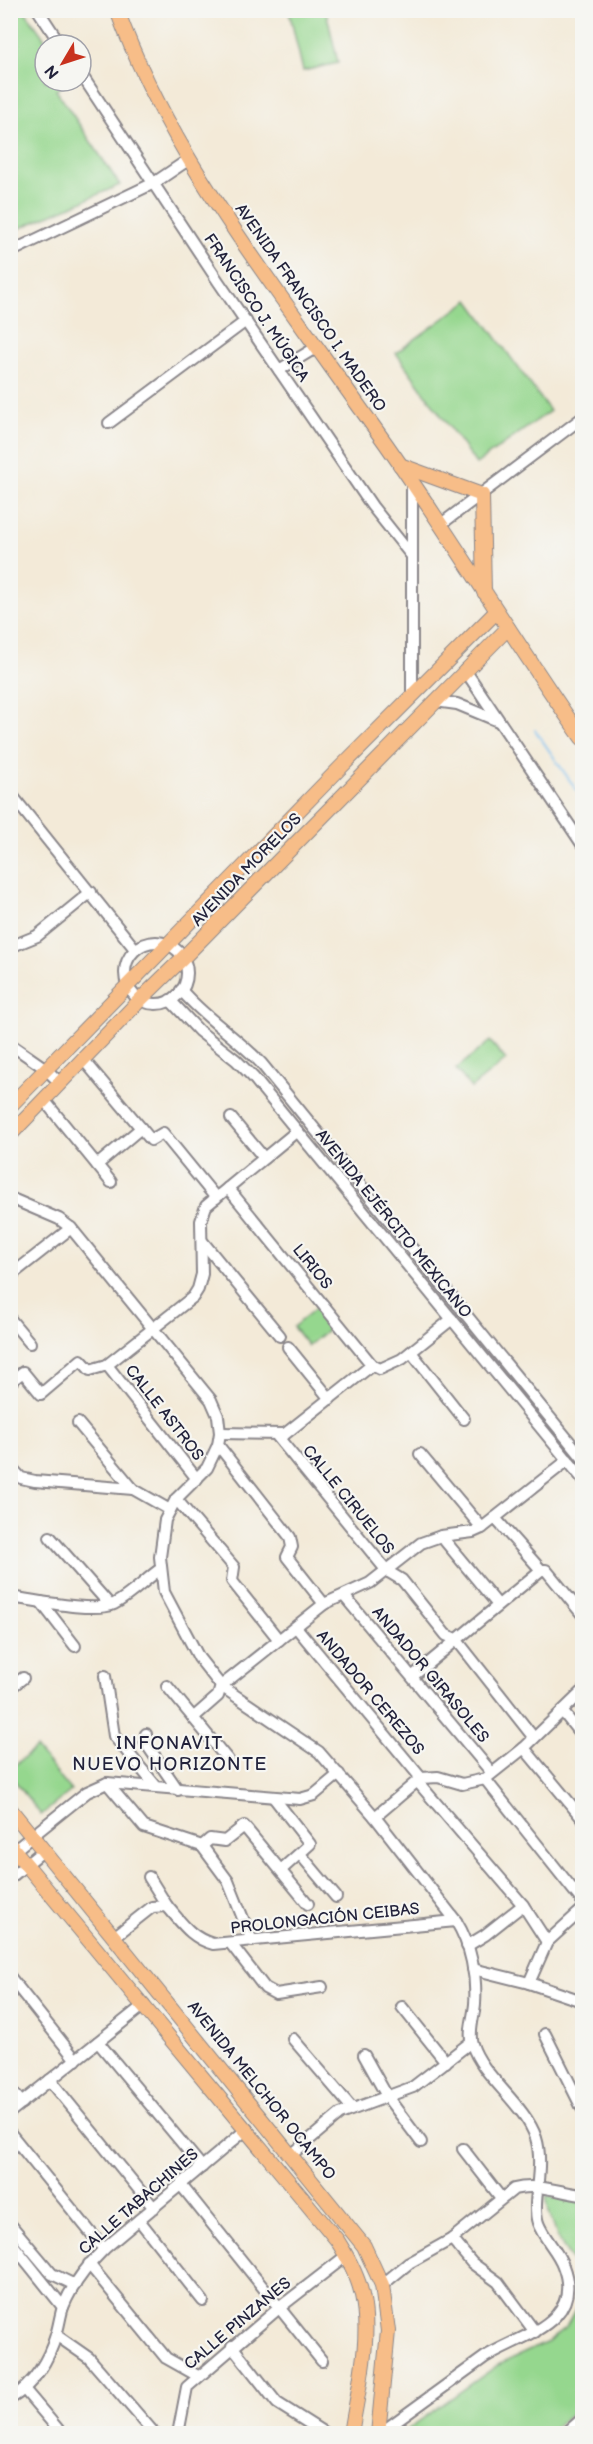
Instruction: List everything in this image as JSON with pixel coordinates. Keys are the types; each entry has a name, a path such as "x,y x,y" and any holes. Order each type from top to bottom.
{"main road":[{"name":"AVENIDA FRANCISCO I. MADERO","path":"117,10 133,53 188,160 238,236 412,481 496,612 582,738"},
{"path":"400,465 482,495 484,592"},
{"name":"AVENIDA MORELOS","path":"10,1106 129,987 339,769 496,612"},
{"name":"AVENIDA MORELOS","path":"10,1135 141,999 508,628"},
{"path":"339,769 354,784"},
{"name":"AVENIDA MELCHOR OCAMPO","path":"10,1809 364,2246 382,2285 388,2331 378,2433"},
{"path":"12,1850 27,1864 337,2240 362,2294 365,2322 363,2356 351,2433"},
{"path":"206,2080 221,2068"}],"street":[{"path":"38,10 53,33"},
{"name":"FRANCISCO J. MÚGICA","path":"93,92 372,506 411,555"},
{"path":"10,252 154,183 188,160"},
{"path":"109,423 246,321"},
{"path":"279,370 317,347"},
{"path":"440,525 582,418"},
{"path":"412,481 412,696"},
{"path":"465,670 582,844"},
{"path":"435,701 457,704 498,721"},
{"path":"10,793 135,949"},
{"path":"10,947 37,936 91,892"},
{"path":"151,942 168,944 183,958 187,975 181,990 170,1000 159,1004 141,999 129,987 125,977 129,957 135,949 151,942"},
{"name":"AVENIDA EJÉRCITO MEXICANO","path":"181,990 202,1014 255,1057 277,1082 582,1457"},
{"name":"AVENIDA EJÉRCITO MEXICANO","path":"170,1000 199,1031 244,1068 265,1092 582,1478"},
{"path":"10,1044 46,1069 60,1083"},
{"path":"244,1068 255,1057"},
{"path":"83,1059 151,1140 163,1133 216,1198"},
{"path":"265,1092 277,1082"},
{"path":"44,1100 111,1182"},
{"path":"231,1118 264,1158"},
{"path":"97,1165 141,1128"},
{"path":"10,1382 23,1372 41,1394 81,1360 90,1370 107,1365 126,1348 155,1329 182,1307 198,1289 202,1274 201,1215 206,1206 297,1131"},
{"name":"LIRIOS","path":"228,1188 372,1365"},
{"path":"10,1198 59,1219 71,1228 212,1400 218,1416 220,1433 218,1445 213,1459 197,1479 176,1499 162,1531 159,1570 164,1592 199,1658 221,1686 319,1752 375,1816 456,1921 467,1946 473,1969 475,2006 471,2043 478,2057 507,2093 536,2136 540,2163 538,2223 562,2263 568,2279 567,2295 561,2310 544,2328 485,2357 378,2433"},
{"path":"374,1223 385,1214"},
{"path":"10,1276 71,1228"},
{"path":"202,1241 280,1336"},
{"path":"10,1319 30,1342"},
{"path":"220,1433 277,1436 289,1432 372,1365 380,1369 402,1359 452,1319"},
{"path":"288,1347 330,1399"},
{"path":"411,1352 464,1419"},
{"name":"CALLE ASTROS","path":"107,1365 197,1479"},
{"path":"507,1385 516,1377"},
{"path":"78,1423 133,1489 170,1510"},
{"name":"CALLE CIRUELOS","path":"277,1436 387,1571 402,1580 534,1738"},
{"path":"218,1445 290,1537 292,1547 287,1557 324,1604"},
{"path":"420,1454 482,1528"},
{"path":"193,1718 219,1696 221,1686 324,1604 345,1597 370,1583 421,1543 441,1536 473,1532 482,1528 568,1460"},
{"path":"10,1466 21,1478 35,1481 133,1489"},
{"path":"176,1499 234,1568 232,1581 279,1640"},
{"path":"495,1518 541,1570 546,1570 582,1614"},
{"path":"441,1536 498,1605"},
{"path":"50,1537 110,1605"},
{"path":"10,1597 41,1602 110,1605 159,1570"},
{"path":"413,1676 451,1637 498,1605 541,1570"},
{"name":"ANDADOR GIRASOLES","path":"345,1597 413,1676 582,1901"},
{"path":"41,1602 75,1646"},
{"name":"ANDADOR CEREZOS","path":"296,1627 419,1780 524,1905 546,1942"},
{"path":"105,1676 114,1736 155,1785"},
{"path":"10,1688 23,1678"},
{"path":"167,1686 228,1760"},
{"path":"375,1816 419,1780 438,1777 462,1784 489,1776 524,1748 582,1692"},
{"path":"563,1712 582,1736"},
{"path":"146,1734 145,1742 178,1790"},
{"path":"524,1748 582,1818"},
{"path":"12,1850 34,1837 87,1792 107,1783 155,1785 178,1790 300,1799 314,1795 339,1774"},
{"path":"107,1783 144,1827 202,1846 228,1881 252,1941"},
{"path":"274,1798 310,1844 281,1870"},
{"path":"202,1846 210,1839 225,1841 244,1826 308,1904"},
{"path":"10,1878 44,1850"},
{"path":"300,1854 336,1897"},
{"name":"PROLONGACIÓN CEIBAS","path":"149,1877 167,1906 188,1931 200,1941 213,1944 456,1921"},
{"path":"467,1946 486,1935 524,1905"},
{"path":"114,1937 152,1907 167,1906"},
{"path":"529,1983 546,1942 581,1915"},
{"path":"231,1944 265,1988 276,1994 322,1987"},
{"path":"473,1969 581,1996"},
{"path":"10,1977 76,2060"},
{"path":"10,2112 144,2005"},
{"path":"402,2007 446,2062"},
{"path":"545,2034 582,2108"},
{"path":"293,2038 352,2108"},
{"path":"98,2042 202,2167"},
{"path":"291,2155 340,2114 413,2087 471,2043"},
{"path":"364,2055 388,2098 421,2142"},
{"path":"50,2080 154,2208"},
{"path":"10,2088 22,2103"},
{"name":"CALLE TABACHINES","path":"10,2399 24,2389 41,2368 56,2335 63,2307 89,2264 247,2129"},
{"path":"10,2133 104,2250"},
{"path":"463,2149 501,2198"},
{"path":"181,2185 322,2361"},
{"path":"382,2285 409,2263 452,2239 514,2189 525,2186 539,2187 582,2194"},
{"path":"139,2220 203,2301"},
{"path":"10,2224 52,2274 75,2285"},
{"path":"452,2239 472,2263 498,2282 536,2332"},
{"path":"10,2241 63,2307"},
{"name":"CALLE PINZANES","path":"178,2433 187,2387 232,2346 346,2256"},
{"path":"89,2264 166,2358 198,2376"},
{"path":"56,2335 89,2358 155,2433"},
{"path":"232,2346 277,2403 326,2433"},
{"path":"24,2389 62,2433"},
{"path":"565,2433 582,2419"}],"green space":[{"path":"11,10 25,11 41,33 33,33 33,93 58,93 120,185 11,232"},
{"path":"289,11 326,11 338,63 303,71"},
{"path":"469,300 550,411 476,464 396,353"},
{"path":"490,1041 506,1060 471,1088 456,1069"},
{"path":"317,1307 332,1326 308,1346 293,1327"},
{"path":"36,1748 71,1791 41,1815 11,1776 11,1768"},
{"path":"546,2196 582,2200 582,2404 547,2433 401,2434 498,2365 550,2341 566,2327 578,2305 577,2271 557,2236"}],"waterway":[{"path":"535,730 582,798"}],"district":[{"name":"INFONAVIT NUEVO HORIZONTE","path":"170,1753"}]}
